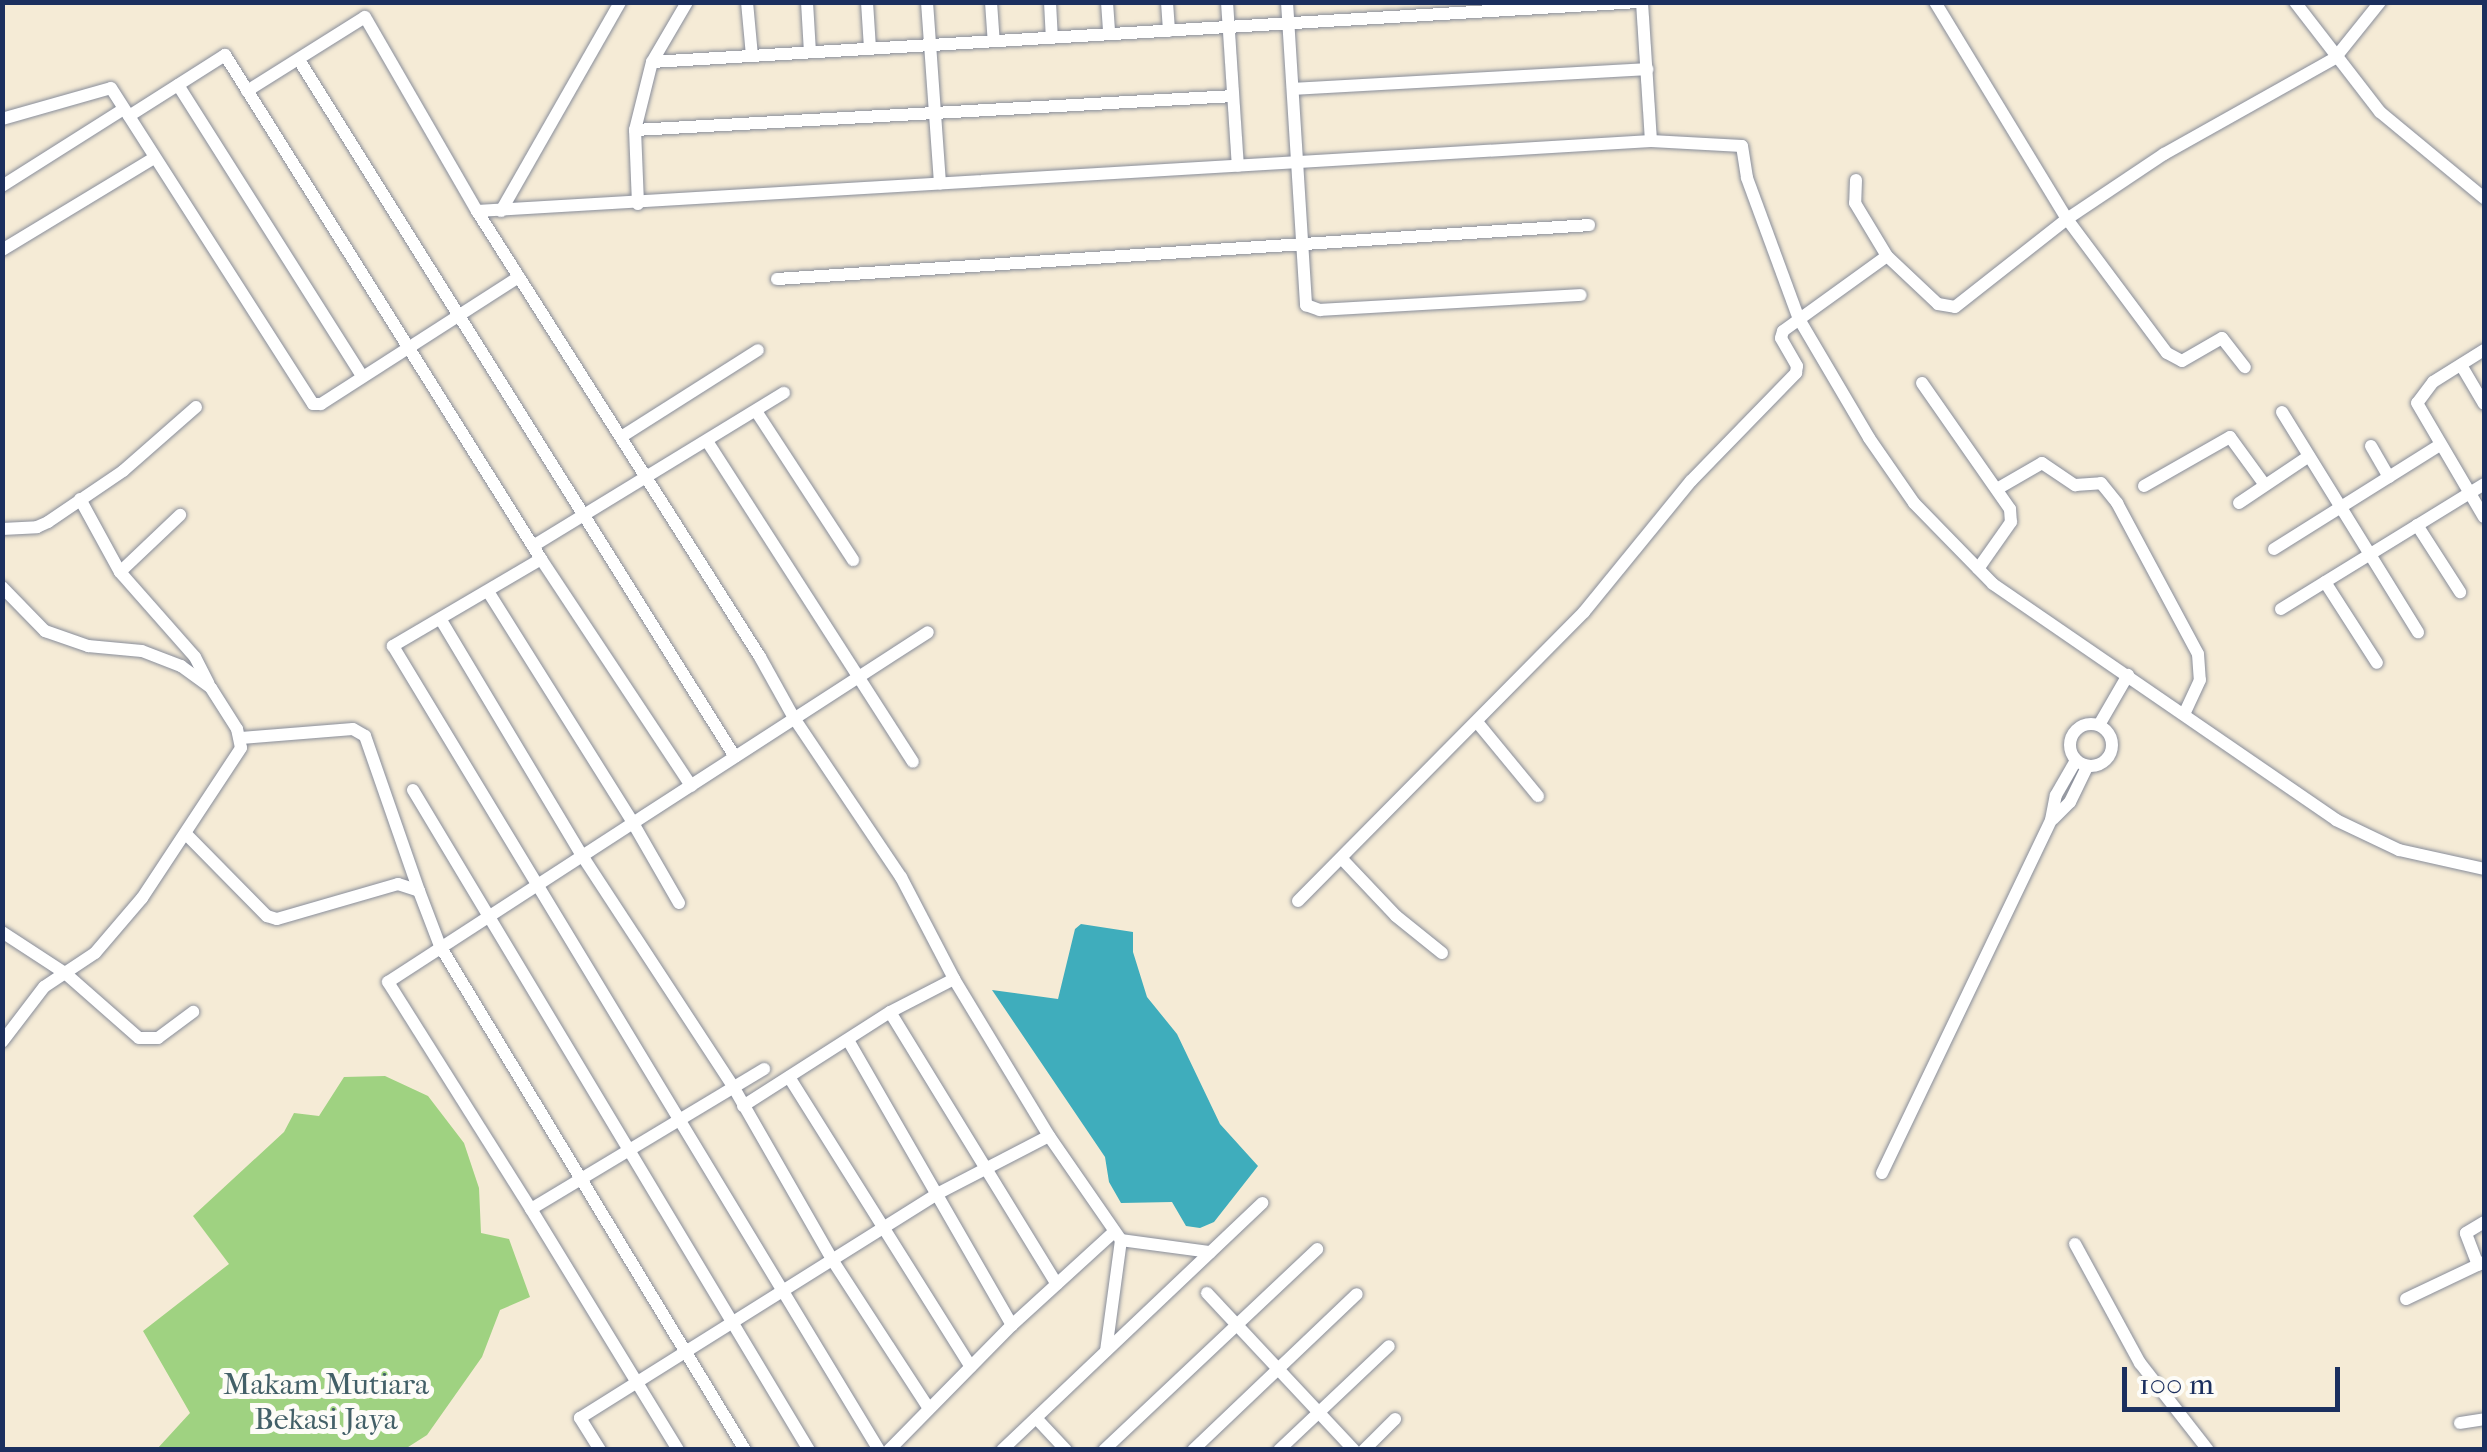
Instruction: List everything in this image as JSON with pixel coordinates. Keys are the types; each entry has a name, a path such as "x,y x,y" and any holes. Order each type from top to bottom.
{"street":[{"path":"501,210 620,2"},
{"path":"638,204 634,130 652,62 687,2"},
{"path":"747,2 752,56"},
{"path":"808,2 810,52"},
{"path":"867,2 870,49"},
{"path":"927,2 940,184"},
{"path":"992,2 994,41"},
{"path":"1050,2 1052,38"},
{"path":"1107,2 1109,34"},
{"path":"1167,2 1169,31"},
{"path":"1227,2 1238,166"},
{"path":"1288,2 1306,305 1320,310 1581,295"},
{"path":"652,62 1641,2 1651,141"},
{"path":"1936,2 2067,219 2172,359 2182,360 2222,338 2244,367"},
{"path":"2295,2 2335,58 2390,122 2484,198"},
{"path":"1856,180 1855,202 1887,256 1938,304 1955,307 2067,219 2164,154 2335,58 2380,2"},
{"path":"247,90 365,17 477,211 794,718 901,877 954,979 1049,1136 1117,1236 1106,1351"},
{"path":"2,186 225,55 541,559 690,786"},
{"path":"298,60 735,757"},
{"path":"1293,89 1646,69"},
{"path":"178,85 361,374"},
{"path":"2,119 111,88 307,400 321,404 361,374 519,277"},
{"path":"634,130 1233,96"},
{"path":"477,211 1651,141 1742,146 1748,178 1799,318 1914,502 1978,569 2036,616 2336,820 2400,850 2484,869"},
{"path":"2,250 154,158"},
{"path":"776,279 1589,225"},
{"path":"1298,901 1343,860 1584,612 1691,480 1796,373 1797,366 1781,338 1799,318 1887,256"},
{"path":"620,437 758,350"},
{"path":"2484,350 2420,395 2420,414 2484,516"},
{"path":"2461,365 2484,404"},
{"path":"1922,383 2012,516 1978,569"},
{"path":"533,546 784,393"},
{"path":"2,529 37,527 123,471 196,407"},
{"path":"756,410 853,560"},
{"path":"2282,412 2418,632"},
{"path":"2144,486 2230,436 2265,485"},
{"path":"707,442 913,762"},
{"path":"2274,549 2440,445"},
{"path":"2371,446 2389,477"},
{"path":"2238,502 2309,456"},
{"path":"1996,489 2042,463 2070,482 2095,481 2105,488 2198,654 2200,680 2184,715"},
{"path":"2281,610 2484,484"},
{"path":"2,1042 44,987 83,964 110,937 187,835 236,760 240,738 195,658 120,572 80,499"},
{"path":"120,572 180,516"},
{"path":"2417,525 2460,592"},
{"path":"541,559 393,646 880,1450"},
{"path":"2325,582 2377,664"},
{"path":"2,587 45,631 88,646 142,651 181,666 211,688"},
{"path":"489,593 634,823 679,903"},
{"path":"441,620 584,857 734,1088 832,1261 929,1409"},
{"path":"678,1450 388,982 928,632"},
{"path":"2100,725 2128,675"},
{"path":"1477,722 1538,796"},
{"path":"2100,725 2109,733 2113,745 2109,758 2100,766 2082,764 2070,751 2077,729 2100,725"},
{"path":"240,738 352,729 366,736 440,946 745,1450"},
{"path":"1882,1173 2051,820 2056,795 2082,764"},
{"path":"412,790 809,1450"},
{"path":"187,835 268,916 277,919 398,884 419,891"},
{"path":"1343,860 1396,916 1442,953"},
{"path":"2,932 66,973 118,1024 147,1040 158,1038 193,1012"},
{"path":"742,1106 890,1012 954,979"},
{"path":"890,1012 1056,1284"},
{"path":"848,1040 1012,1325"},
{"path":"531,1209 764,1069"},
{"path":"789,1077 970,1367"},
{"path":"600,1450 580,1418 935,1195 1049,1136"},
{"path":"1002,1450 1262,1203"},
{"path":"2406,1298 2481,1263 2466,1233 2484,1222"},
{"path":"889,1450 1012,1325 1117,1236 1210,1252"},
{"path":"2075,1244 2140,1363 2208,1450"},
{"path":"1104,1450 1317,1249"},
{"path":"1207,1293 1354,1450"},
{"path":"1192,1450 1357,1294"},
{"path":"1278,1450 1388,1346"},
{"path":"1036,1418 1066,1450"},
{"path":"2460,1424 2484,1419"},
{"path":"1364,1450 1395,1420"}],"green space":[{"name":"Makam Mutiara Bekasi Jaya","path":"385,1076 428,1096 464,1143 479,1188 481,1233 509,1239 530,1297 500,1310 482,1357 427,1435 405,1449 157,1449 190,1413 143,1331 229,1264 193,1216 284,1132 294,1113 319,1116 344,1077"}],"water":[{"path":"1081,924 1133,932 1133,952 1147,997 1177,1034 1220,1124 1258,1166 1214,1222 1200,1228 1186,1226 1172,1202 1121,1203 1109,1182 1105,1157 992,990 1058,999 1075,929"}]}
